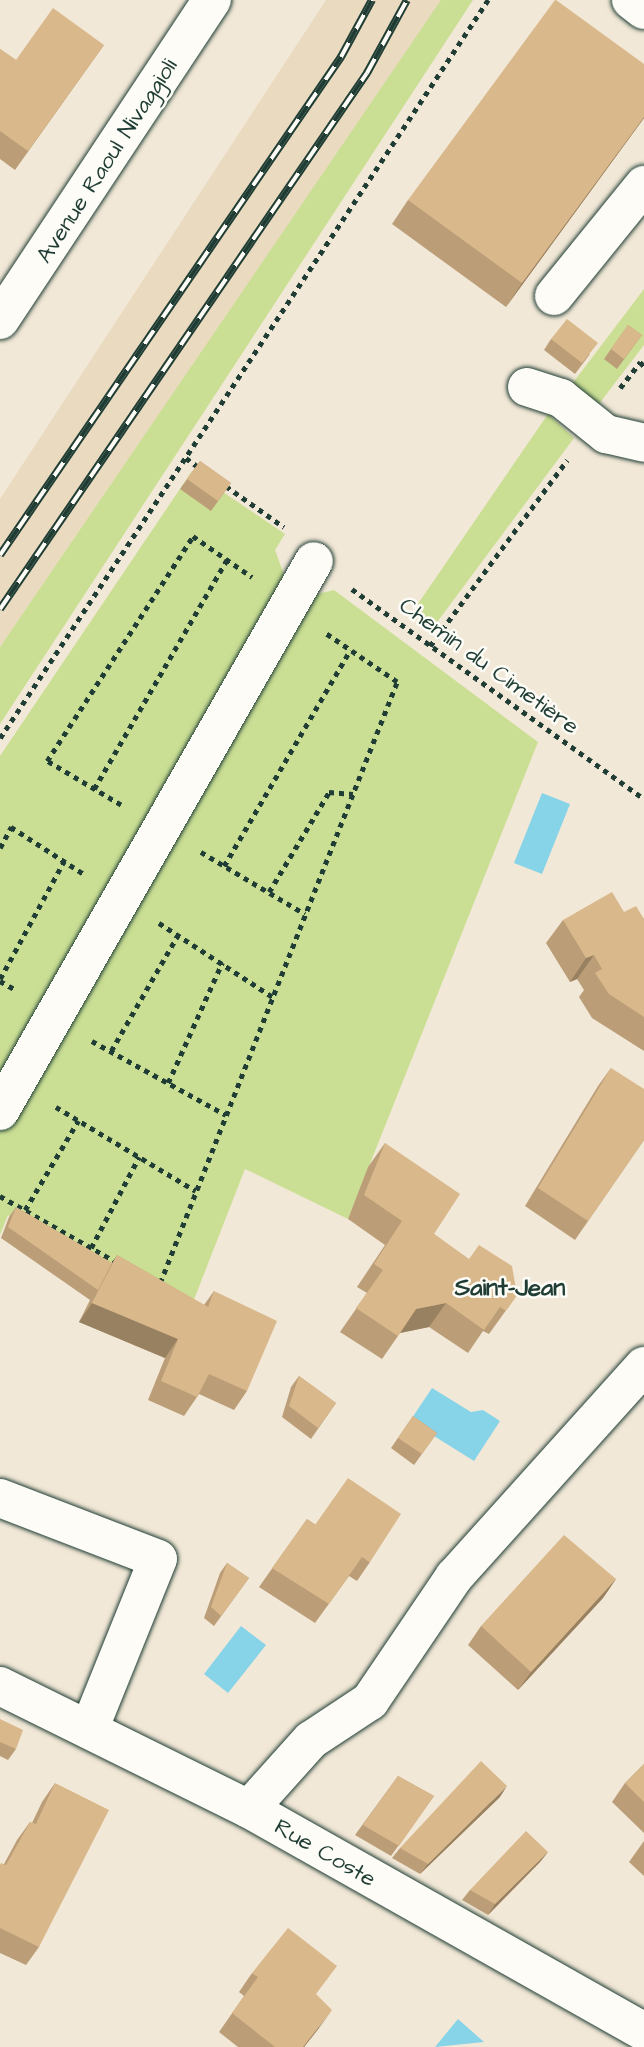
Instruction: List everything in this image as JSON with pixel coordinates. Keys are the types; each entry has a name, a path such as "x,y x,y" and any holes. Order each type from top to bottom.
{"street":[{"name":"Avenue Raoul Nivaggioli","path":"0,320 212,0"},
{"path":"631,0 644,10"},
{"path":"554,296 644,185"},
{"path":"527,387 561,398 606,433 644,443"},
{"path":"8,1097 314,561"},
{"path":"249,1809 311,1740 370,1701 454,1577 644,1366"},
{"path":"0,1498 158,1559 89,1730"},
{"name":"Rue Coste","path":"0,1686 249,1809 644,2032"}],"path":[{"path":"0,738 488,0"},
{"path":"430,646 571,454"},
{"path":"186,458 208,474"},
{"name":"Chemin du Cimetière","path":"220,482 298,536 314,561 644,799"},
{"path":"147,1280 159,1287 397,682 286,606 193,536 47,761 305,914"},
{"path":"94,789 227,560"},
{"path":"224,866 350,650"},
{"path":"269,892 329,792 353,794"},
{"path":"64,861 0,980 38,1002 54,1020 226,1115"},
{"path":"111,1051 178,935"},
{"path":"168,1083 222,963"},
{"path":"8,1097 78,1121 196,1191"},
{"path":"25,1210 78,1121"},
{"path":"90,1248 139,1157"},
{"path":"0,1196 125,1267"}],"shaded area":[{"path":"326,0 442,0 0,647 0,499"}],"green space":[{"path":"441,0 473,0 0,724 0,647"},
{"path":"644,289 644,345 599,404 572,384"},
{"path":"548,414 574,438 435,625 413,611"},
{"path":"192,471 285,534 275,550 286,580 313,595 334,590 538,742 348,1219 245,1169 186,1320 8,1215 0,1235 0,756"}],"water":[{"path":"542,793 570,804 542,874 514,863"},
{"path":"432,1388 471,1412 483,1410 500,1421 474,1461 410,1421"},
{"path":"241,1626 266,1645 228,1693 204,1674"},
{"path":"458,2019 484,2042 435,2047"}],"building":[{"path":"555,0 644,64 644,117 522,283 408,200"},
{"path":"53,8 104,45 28,151 0,131 0,49 16,60"},
{"path":"567,319 598,343 582,363 551,339"},
{"path":"628,325 642,335 624,359 611,349"},
{"path":"200,461 231,483 218,501 187,479"},
{"path":"612,892 624,912 636,906 644,919 644,1017 609,994 595,973 602,969 594,955 586,958 563,920"},
{"path":"611,1068 644,1089 644,1140 588,1221 538,1188"},
{"path":"385,1143 460,1194 434,1234 469,1259 479,1245 512,1266 517,1295 506,1311 500,1307 484,1330 446,1303 416,1309 398,1336 356,1308 383,1270 374,1264 402,1221 364,1195"},
{"path":"16,1207 112,1263 98,1290 8,1227"},
{"path":"117,1255 208,1307 214,1291 277,1321 247,1391 209,1374 197,1397 161,1381 178,1339 92,1303"},
{"path":"299,1376 336,1403 318,1428 289,1406"},
{"path":"413,1416 437,1433 422,1454 398,1438"},
{"path":"348,1478 401,1514 370,1562 362,1557 329,1604 272,1568 307,1519 315,1525"},
{"path":"564,1535 616,1579 531,1672 481,1626"},
{"path":"227,1563 249,1578 221,1616 211,1607"},
{"path":"0,1719 23,1730 16,1749 0,1742"},
{"path":"481,1761 507,1786 428,1864 400,1848"},
{"path":"644,1764 644,1802 625,1783"},
{"path":"398,1776 434,1796 399,1846 363,1825"},
{"path":"55,1783 109,1810 39,1947 0,1928 0,1865 6,1865 30,1822 36,1824"},
{"path":"526,1831 548,1852 495,1904 470,1890"},
{"path":"288,1928 337,1966 316,1994 332,2010 303,2047 275,2047 232,2013 258,1977 252,1973"}],"railway":[{"path":"0,555 341,57 372,0"},
{"path":"0,609 367,73 407,0"}],"district":[{"name":"Saint-Jean","path":"510,1289"}]}
